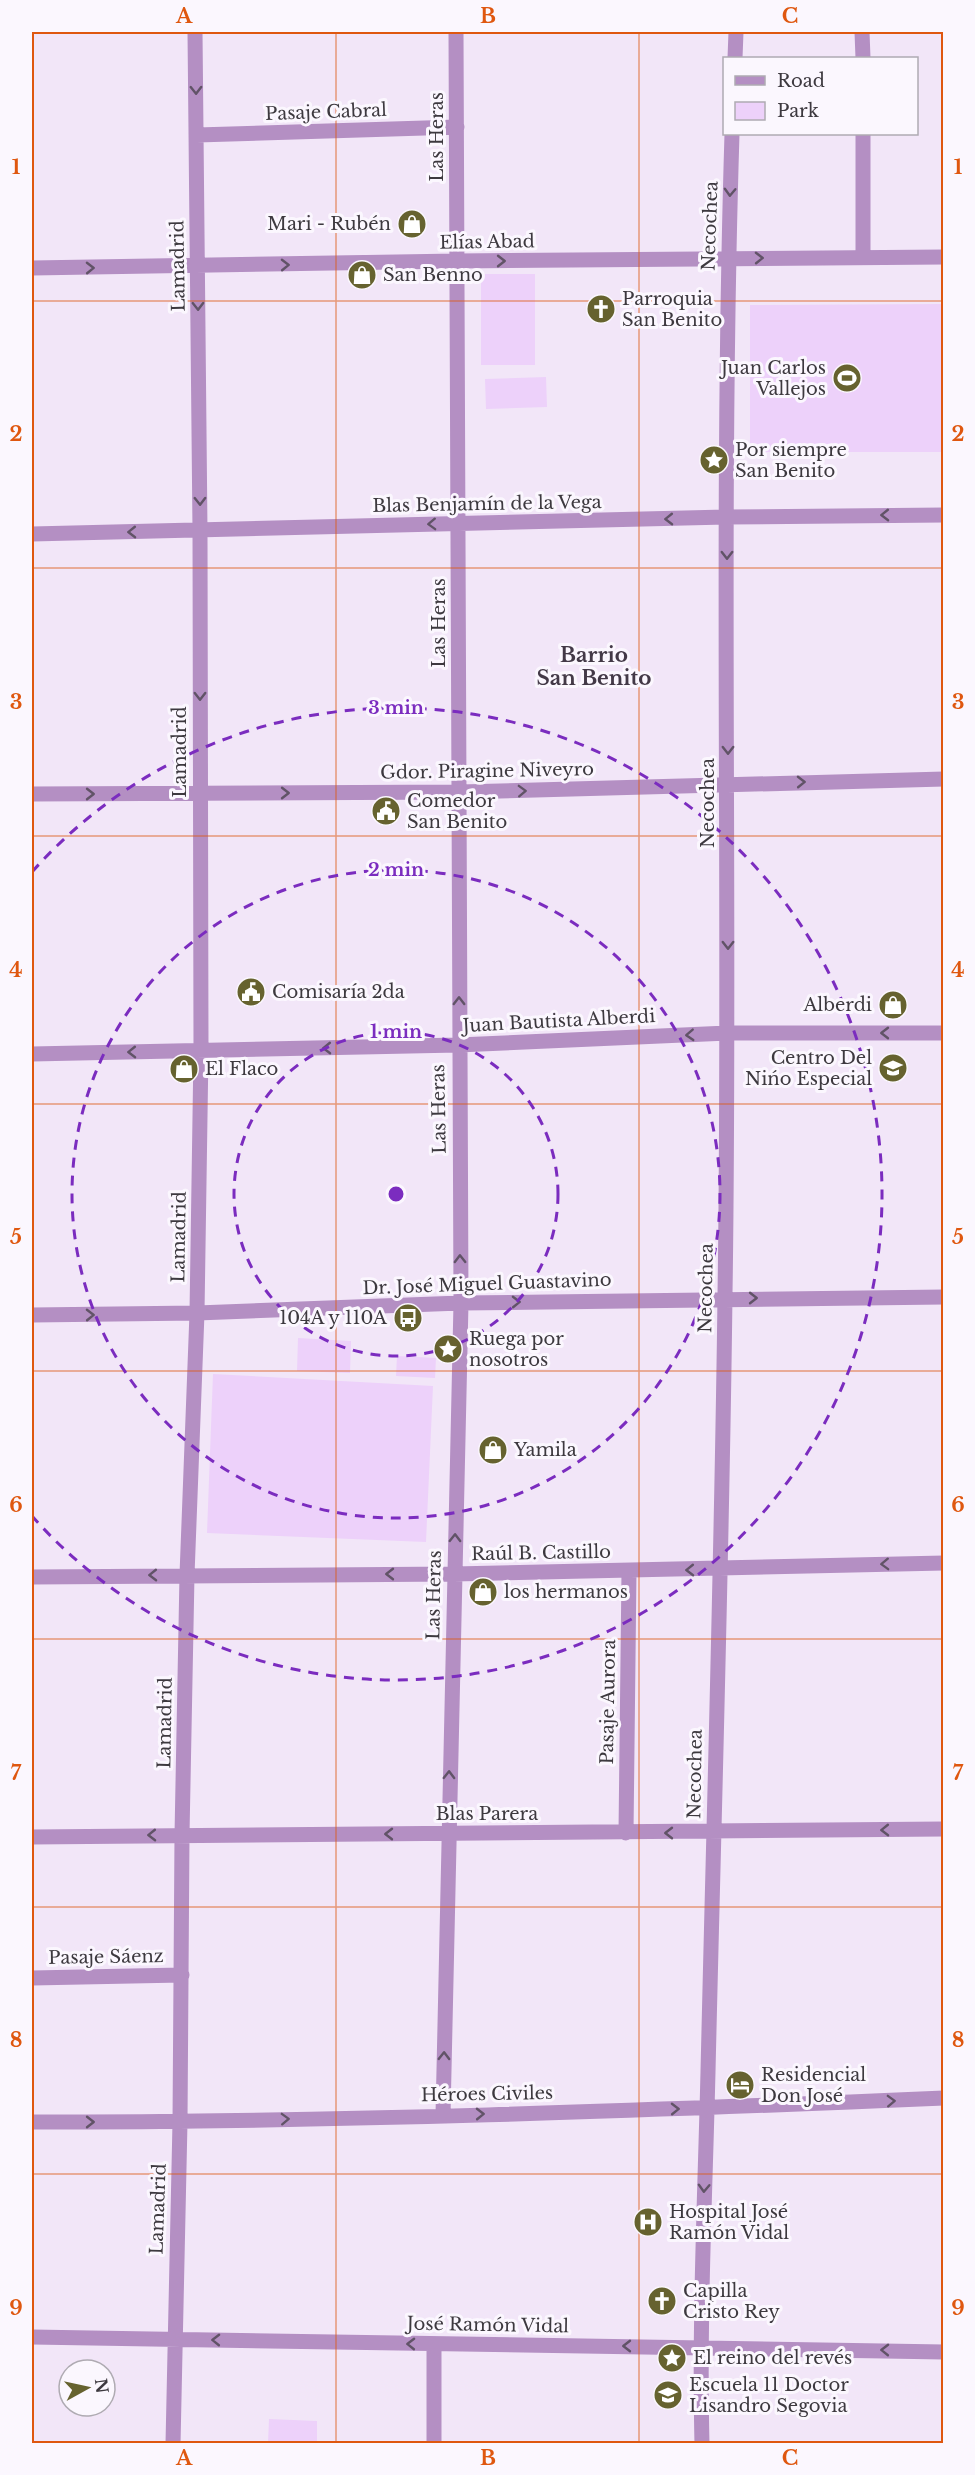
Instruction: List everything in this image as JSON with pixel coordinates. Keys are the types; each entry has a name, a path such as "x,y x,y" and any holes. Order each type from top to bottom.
{"street":[{"name":"Lamadrid","path":"173,2444 180,2122 187,1575 197,1313 201,1051 200,531 195,32"},
{"name":"Las Heras","path":"443,2115 461,1304 458,1045 460,792 456,32"},
{"path":"735,57 736,32"},
{"path":"862,32 863,57"},
{"name":"Pasaje Cabral","path":"197,135 457,127"},
{"name":"Necochea","path":"702,2444 699,2347 707,2108 725,1298 728,1034 726,517 728,259 732,135"},
{"path":"863,135 863,257"},
{"name":"Elías Abad","path":"32,268 457,261 944,257"},
{"name":"Blas Benjamín de la Vega","path":"32,534 726,517 944,515"},
{"name":"Gdor. Piragine Niveyro","path":"32,794 460,792 944,779"},
{"name":"Juan Bautista Alberdi","path":"32,1054 458,1045 728,1034 944,1033"},
{"name":"Dr. José Miguel Guastavino","path":"32,1315 197,1313 725,1298 944,1298"},
{"name":"Raúl B. Castillo","path":"32,1577 454,1574 944,1563"},
{"name":"Pasaje Aurora","path":"626,1833 628,1571"},
{"name":"Blas Parera","path":"32,1838 182,1834 713,1833 944,1829"},
{"name":"Pasaje Sáenz","path":"32,1978 182,1975"},
{"name":"Héroes Civiles","path":"32,2122 180,2122 707,2108 944,2098"},
{"name":"José Ramón Vidal","path":"32,2337 944,2352"},
{"path":"434,2345 434,2444"}],"green space":[{"path":"481,274 535,274 535,365 481,365"},
{"name":"Juan Carlos Vallejos","path":"943,304 943,452 750,452 750,305"},
{"path":"546,377 547,407 486,409 485,379"},
{"path":"298,1338 351,1341 350,1373 297,1371"},
{"path":"397,1356 436,1358 435,1378 396,1376"},
{"path":"213,1374 433,1386 426,1542 207,1533"},
{"path":"269,2419 317,2421 317,2443 268,2443"}],"place":[{"name":"Mari - Rubén","path":"412,224"},
{"name":"San Benno","path":"362,275"},
{"name":"Parroquia San Benito","path":"601,309"},
{"name":"Juan Carlos Vallejos","path":"847,378"},
{"name":"Por siempre San Benito","path":"714,460"},
{"name":"Comedor San Benito","path":"386,811"},
{"name":"Comisaría 2da","path":"251,992"},
{"name":"Alberdi","path":"893,1005"},
{"name":"Centro Del Nińo Especial","path":"893,1068"},
{"name":"El Flaco","path":"184,1069"},
{"name":"104A y 110A","path":"408,1318"},
{"name":"Ruega por nosotros","path":"448,1349"},
{"name":"Yamila","path":"493,1450"},
{"name":"los hermanos","path":"483,1592"},
{"name":"Residencial Don José","path":"740,2085"},
{"name":"Hospital José Ramón Vidal","path":"648,2222"},
{"name":"Capilla Cristo Rey","path":"662,2301"},
{"name":"El reino del revés","path":"672,2358"},
{"name":"Escuela 11 Doctor Lisandro Segovia","path":"668,2395"}],"district":[{"name":"Barrio San Benito","path":"594,666"}]}
